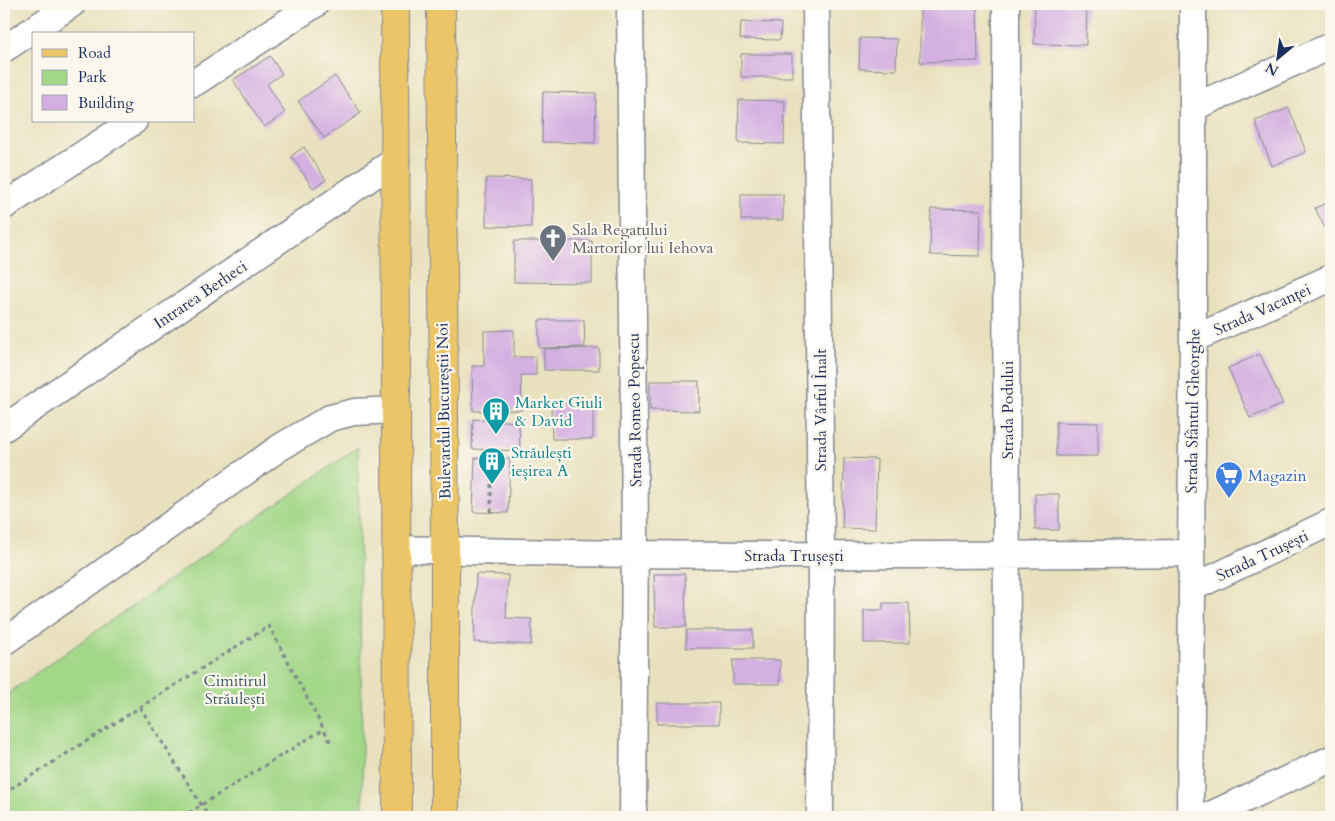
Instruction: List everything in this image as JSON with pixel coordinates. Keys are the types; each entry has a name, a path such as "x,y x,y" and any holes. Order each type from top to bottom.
{"main road":[{"path":"395,4 397,817"},
{"name":"Bulevardul Bucureștii Noi","path":"441,4 445,817"}],"street":[{"path":"4,49 72,4"},
{"path":"195,82 315,4"},
{"name":"Strada Romeo Popescu","path":"630,4 635,553 634,817"},
{"name":"Strada Vârful Înalt","path":"816,4 821,555 820,817"},
{"name":"Strada Podului","path":"1006,4 1007,817"},
{"name":"Strada Sfântul Gheorghe","path":"1190,817 1193,4"},
{"path":"1194,107 1331,46"},
{"path":"4,206 132,122"},
{"name":"Intrarea Berheci","path":"4,428 396,160"},
{"name":"Strada Vacanței","path":"1193,339 1331,278"},
{"path":"4,642 279,448 330,418 354,412 396,410"},
{"name":"Strada Trușești","path":"1192,588 1331,522"},
{"name":"Strada Trușești","path":"397,549 821,555 1191,553"},
{"path":"1206,817 1331,760"}],"path":[{"path":"491,452 491,512"},
{"path":"4,793 269,626 331,743"},
{"path":"140,707 209,817"},
{"path":"182,817 324,729"}],"green space":[{"name":"Cimitirul Străulești","path":"358,447 363,817 4,817 4,696"}],"building":[{"path":"920,4 977,4 978,61 920,62"},
{"path":"1035,4 1087,4 1086,45 1034,44"},
{"path":"741,22 781,23 780,40 740,39"},
{"path":"860,38 897,39 896,70 859,69"},
{"path":"741,54 792,54 792,77 741,77"},
{"path":"270,56 282,74 267,84 285,113 264,127 233,80"},
{"path":"335,76 361,113 324,138 298,101"},
{"path":"543,92 596,93 595,143 542,142"},
{"path":"739,100 785,101 784,144 738,143"},
{"path":"1289,108 1306,152 1272,166 1255,121"},
{"path":"304,147 326,180 313,188 291,156"},
{"path":"486,178 531,179 531,227 486,226"},
{"path":"741,194 783,194 783,220 741,220"},
{"path":"1331,201 1331,241 1315,208"},
{"path":"931,209 981,210 980,256 930,255"},
{"name":"Sala Regatului Martorilor lui Iehova","path":"514,241 592,241 592,283 514,282"},
{"path":"539,320 584,320 585,347 539,348"},
{"path":"514,330 514,357 536,357 536,375 521,375 522,410 473,411 472,366 484,366 484,331"},
{"path":"599,348 599,370 544,370 544,349"},
{"path":"1260,354 1283,404 1250,418 1228,368"},
{"path":"650,381 699,381 699,411 650,410"},
{"path":"551,403 593,403 593,439 552,439"},
{"name":"Market Giuli & David","path":"473,419 519,422 520,451 472,449"},
{"path":"1056,422 1098,423 1098,456 1056,456"},
{"name":"Străulești ieșirea A","path":"475,458 510,459 508,513 473,512"},
{"path":"844,458 877,459 875,529 842,528"},
{"path":"1035,494 1059,494 1059,530 1035,530"},
{"path":"476,574 508,575 506,618 532,619 531,645 474,642"},
{"path":"654,574 685,574 686,627 655,627"},
{"path":"883,603 909,603 910,643 864,643 864,610 883,610"},
{"path":"686,630 753,630 753,648 686,648"},
{"path":"733,660 780,660 780,684 733,684"},
{"path":"657,703 719,703 719,724 657,724"}],"place":[{"name":"Sala Regatului Martorilor lui Iehova","path":"553,262"},
{"name":"Market Giuli & David","path":"496,435"},
{"name":"Străulești ieșirea A","path":"492,485"},
{"name":"Magazin","path":"1229,499"}]}
